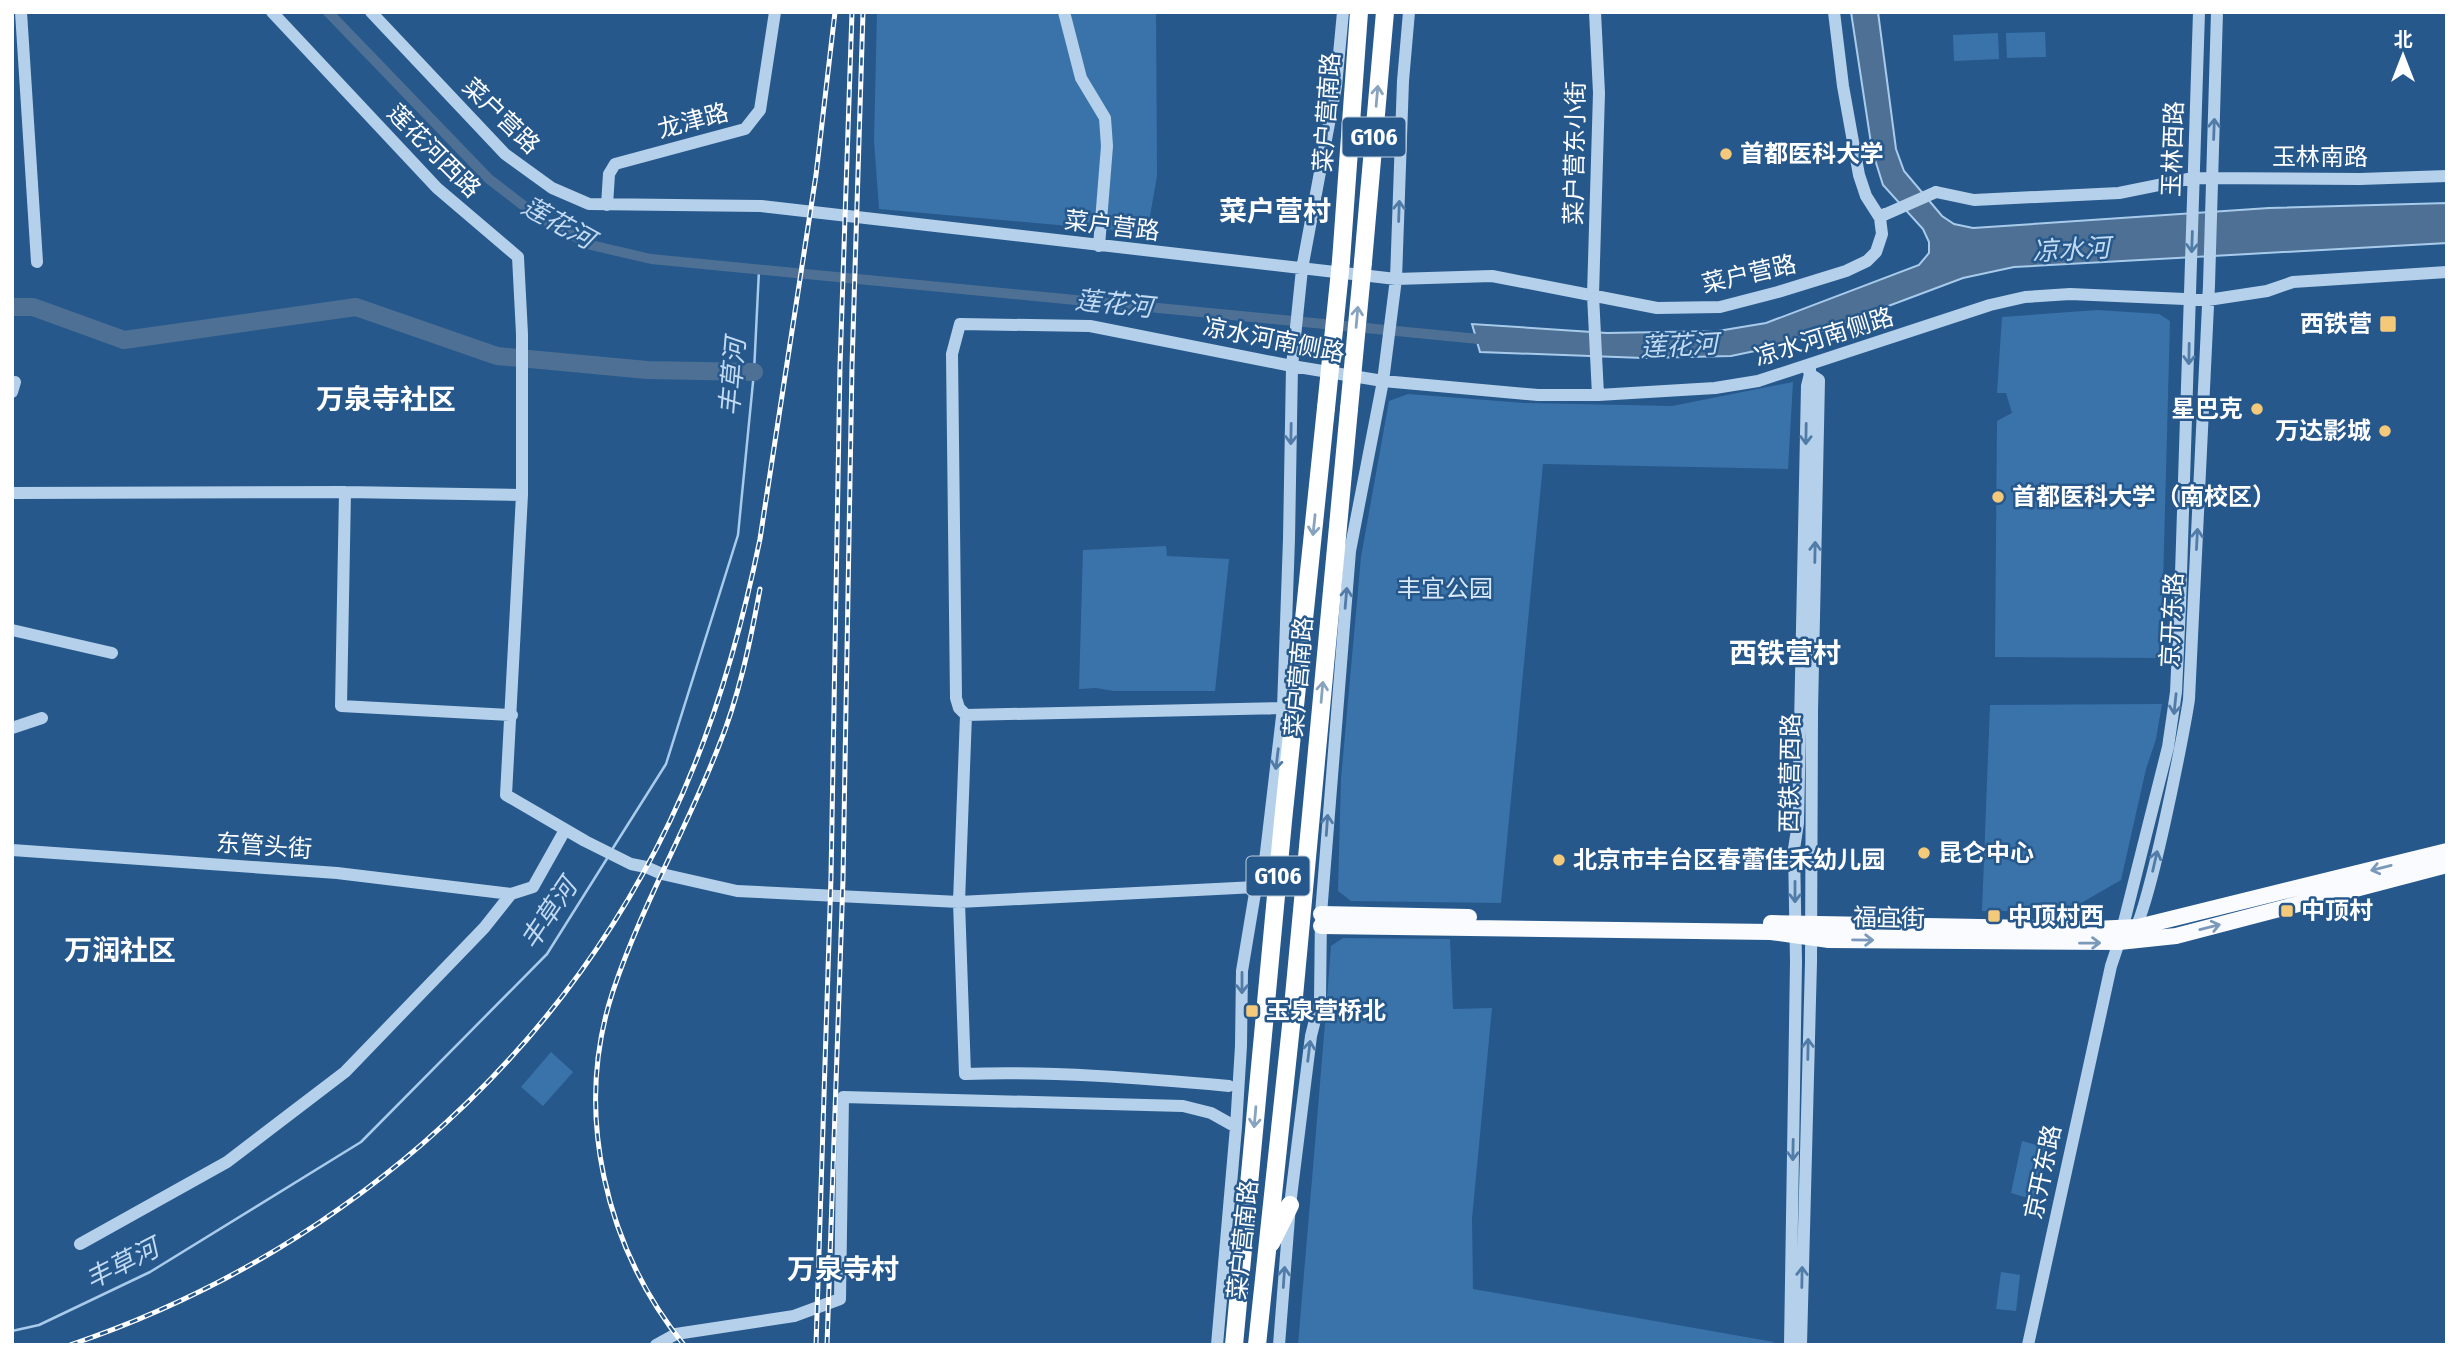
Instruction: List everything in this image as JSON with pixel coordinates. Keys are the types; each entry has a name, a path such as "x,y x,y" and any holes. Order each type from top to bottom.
{"highway":[{"name":"菜户营南路","path":"1234,1345 1283,821 1341,261 1359,12"},
{"name":"菜户营南路","path":"1257,1345 1294,997 1385,12"},
{"path":"1265,861 1283,821"},
{"path":"1265,1256 1290,1205"}],"main road":[{"name":"福宜街","path":"2120,935 2138,927 2447,851"},
{"name":"福宜街","path":"1321,920 1771,932 1803,929 1829,940 2176,936 2447,865"}],"street":[{"path":"21,12 37,262"},
{"name":"莲花河西路","path":"272,12 437,188 519,257 522,495 506,795 565,830"},
{"name":"菜户营路","path":"371,12 505,154 552,188 576,201 607,205 761,206 1396,279 1492,276 1657,308 1720,307 1846,271 1867,261 1876,251 1882,234 1883,216"},
{"name":"龙津路","path":"607,205 609,174 615,164 745,129 760,110 775,12"},
{"path":"1064,12 1081,78 1105,118 1107,146 1099,246"},
{"name":"菜户营南路","path":"1217,1345 1236,1127 1242,971 1256,887 1265,861 1283,708 1292,366 1302,269 1336,86 1343,12"},
{"path":"1396,279 1403,82 1409,12"},
{"name":"菜户营东小街","path":"1595,12 1599,93 1593,295 1598,395"},
{"path":"1834,12 1843,86 1859,175 1866,196 1883,216"},
{"name":"玉林西路","path":"2190,293 2199,12"},
{"name":"玉林西路","path":"2210,285 2217,12"},
{"name":"玉林南路","path":"1883,216 1936,192 1974,200 2119,193 2193,178 2360,179 2447,176"},
{"name":"凉水河南侧路","path":"965,715 956,698 952,354 960,324 1090,326 1383,381 1538,395 1598,395 1715,388 1758,381 1809,369 1990,305 2025,298 2070,294 2190,293 2208,300 2267,291 2293,282 2447,272"},
{"name":"菜户营南路","path":"1279,1345 1290,1205 1311,1037 1321,1000 1321,920 1350,551 1383,381 1396,279"},
{"name":"京开东路","path":"2138,927 2177,764 2189,699 2210,285"},
{"name":"京开东路","path":"2032,1330 2110,966 2173,721 2180,605 2190,293"},
{"name":"西铁营西路","path":"1790,1345 1812,712 1819,380 1809,369"},
{"path":"12,493 345,492 522,495"},
{"path":"345,492 341,706 512,715"},
{"path":"12,631 112,653"},
{"path":"966,1100 959,902 965,715 1283,708"},
{"path":"12,728 42,718"},
{"path":"79,1244 227,1162 345,1072 484,928 511,894 533,887 565,830 631,864 737,891 959,902 1256,887"},
{"name":"东管头街","path":"12,849 337,873 511,894"},
{"name":"西铁营西路","path":"1801,1345 1803,929"},
{"path":"965,1074 1011,1072 1105,1075 1229,1086"},
{"path":"656,1345 676,1334 794,1316 840,1299 843,1097 1183,1106 1211,1113 1236,1127"},
{"path":"2028,1345 2032,1330"},
{"path":"2032,1330 2039,1345"}],"green space":[{"path":"877,12 1156,12 1157,176 1147,233 879,209 874,141"},
{"path":"2045,32 2046,57 2007,58 2006,33"},
{"path":"1998,33 1999,59 1954,61 1953,35"},
{"path":"2097,310 2159,314 2170,321 2161,658 1995,657 1997,421 2012,413 2006,393 1997,393 2002,317"},
{"name":"丰宜公园","path":"1793,382 1788,469 1543,464 1501,903 1351,901 1338,891 1341,779 1361,557 1389,401 1408,394 1525,403 1672,406"},
{"path":"1166,546 1167,556 1229,559 1215,691 1079,689 1083,550"},
{"path":"2162,704 2121,880 2076,906 2035,904 2016,911 1982,911 1990,705"},
{"path":"1343,938 1450,939 1453,1009 1492,1008 1472,1219 1473,1289 1774,1342 1774,1345 1298,1345 1331,946"},
{"path":"551,1052 573,1072 543,1106 521,1087"},
{"path":"2022,1141 2047,1148 2035,1200 2011,1193"},
{"path":"2001,1272 2020,1275 2016,1311 1996,1309"}],"water":[{"name":"凉水河","path":"1851,12 1878,12 1896,149 1904,171 1942,216 1954,224 1973,228 2269,208 2447,203 2447,243 2014,267 1963,278 1779,346 1731,356 1643,358 1480,352 1472,324 1607,333 1718,331 1766,323 1919,265 1929,253 1929,242 1923,229 1883,185 1872,150"}],"waterway":[{"name":"莲花河","path":"328,12 489,179 537,216 591,245 651,259 1489,340"},
{"name":"丰草河","path":"613,848 666,764 738,535 754,372 759,270"},
{"path":"12,307 33,307 124,340 356,307 497,356 647,370 754,372"},
{"name":"丰草河","path":"12,1331 39,1325 150,1272 361,1142 547,954 608,857"}],"railway":[{"path":"70,1345 166,1307 257,1261 343,1206 423,1143 496,1073 563,996 621,911 670,821 699,753 724,683 744,612 760,539 816,175 835,12"},
{"path":"816,1345 831,877 840,366 852,12"},
{"path":"827,1345 843,879 852,366 863,12"},
{"path":"684,1345 657,1307 634,1265 616,1222 604,1177 597,1130 596,1084 601,1037 613,991 637,929 725,729 743,670 760,589"}],"place":[{"name":"首都医科大学","path":"1726,154"},
{"name":"西铁营","path":"2388,324"},
{"name":"星巴克","path":"2257,409"},
{"name":"万达影城","path":"2385,431"},
{"name":"首都医科大学（南校区）","path":"1998,497"},
{"name":"昆仑中心","path":"1924,853"},
{"name":"北京市丰台区春蕾佳禾幼儿园","path":"1559,860"},
{"name":"中顶村","path":"2287,911"},
{"name":"中顶村西","path":"1994,916"},
{"name":"玉泉营桥北","path":"1252,1011"}],"district":[{"name":"菜户营村","path":"1275,211"},
{"name":"万泉寺社区","path":"386,399"},
{"name":"西铁营村","path":"1785,653"},
{"name":"万润社区","path":"120,950"},
{"name":"万泉寺村","path":"843,1269"}]}
